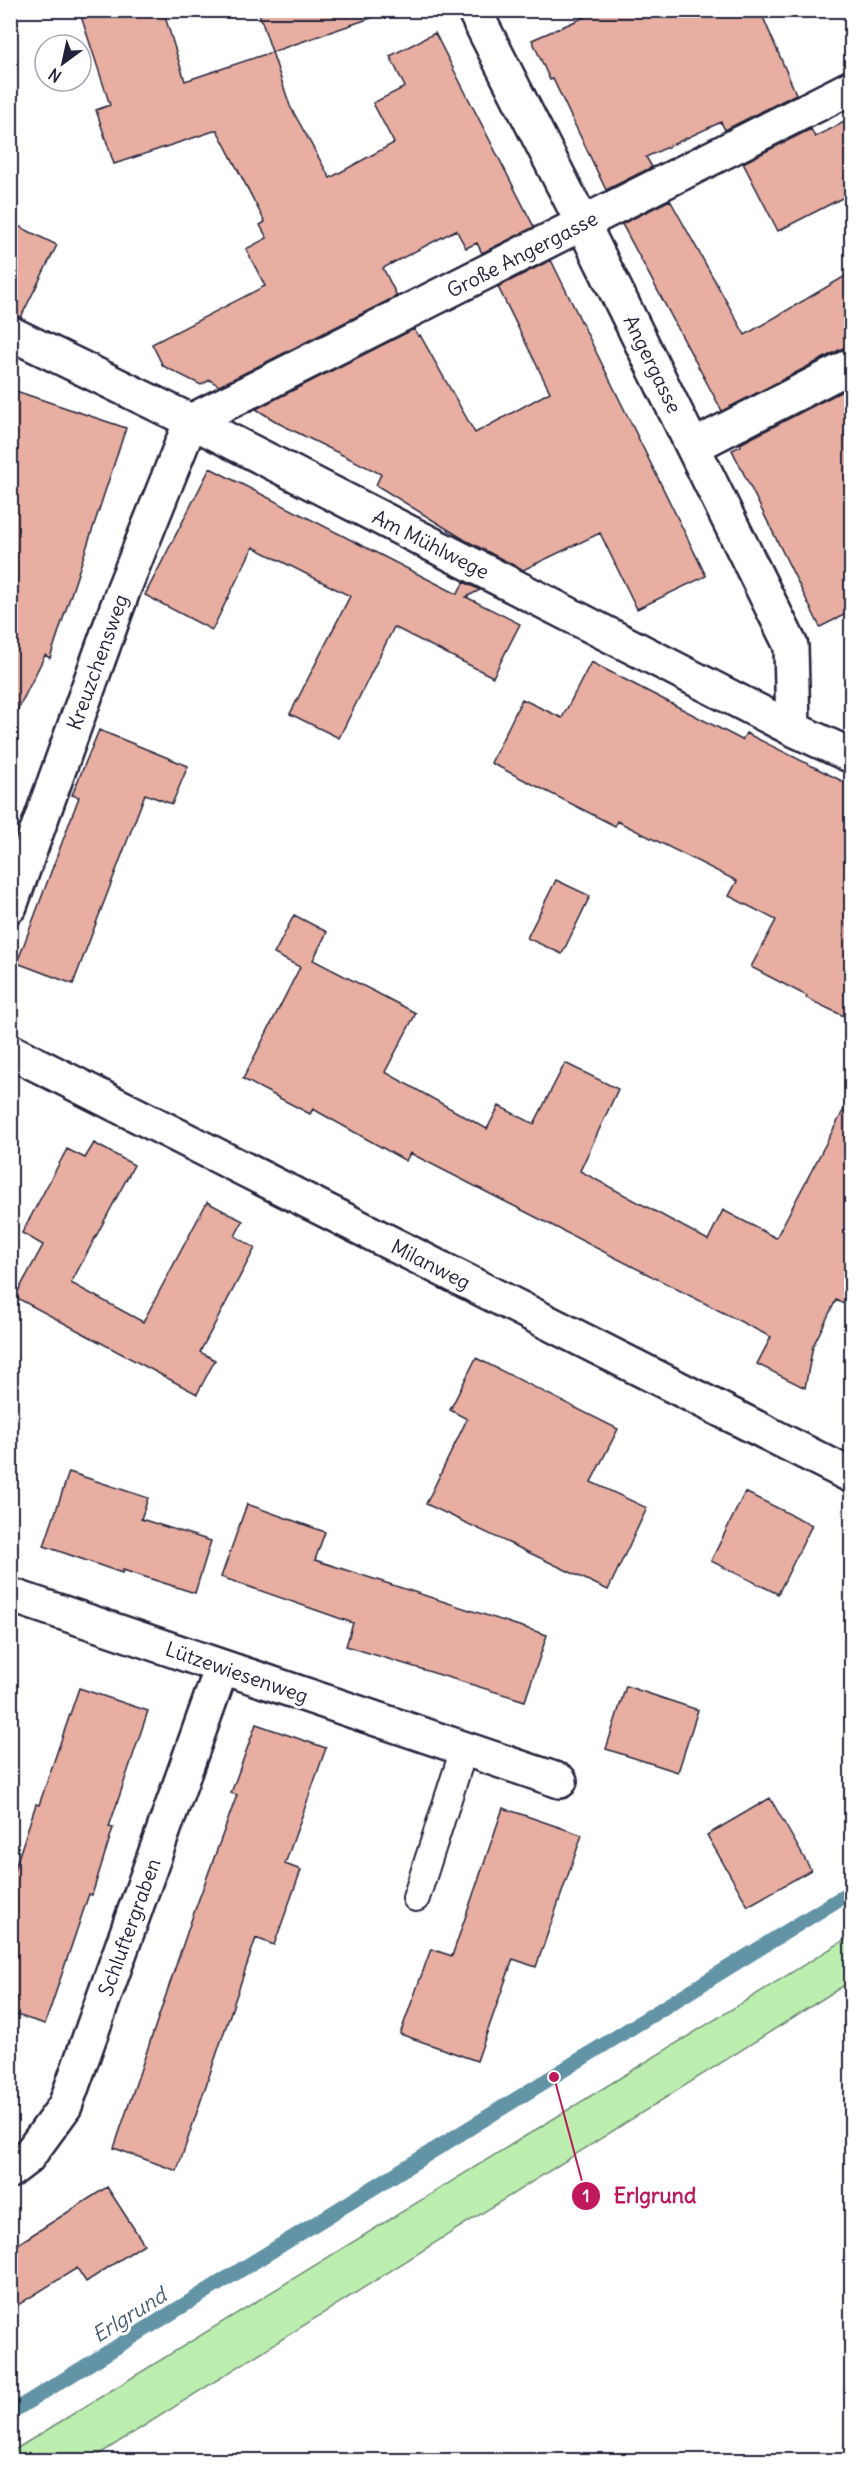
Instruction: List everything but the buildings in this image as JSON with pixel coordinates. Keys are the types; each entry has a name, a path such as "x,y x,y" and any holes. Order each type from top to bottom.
{"street":[{"name":"Angergasse","path":"474,10 694,446 791,646 793,729"},
{"name":"Große Angergasse","path":"191,421 852,87"},
{"name":"Am Mühlwege","path":"10,333 191,421 793,729 852,756"},
{"path":"694,446 852,365"},
{"name":"Kreuzchensweg","path":"10,906 124,588 191,421"},
{"name":"Milanweg","path":"10,1051 852,1476"},
{"name":"Lützewiesenweg","path":"10,1595 560,1781"},
{"name":"Schluftergraben","path":"10,2171 27,2158 65,2106 222,1667"}],"lane":[{"path":"416,1898 464,1749"}],"green space":[{"path":"851,1936 851,1981 90,2460 11,2460 11,2452"}],"waterway":[{"name":"Erlgrund","path":"10,2413 852,1891"}],"place":[{"name":"Erlgrund","path":"554,2077"}]}
